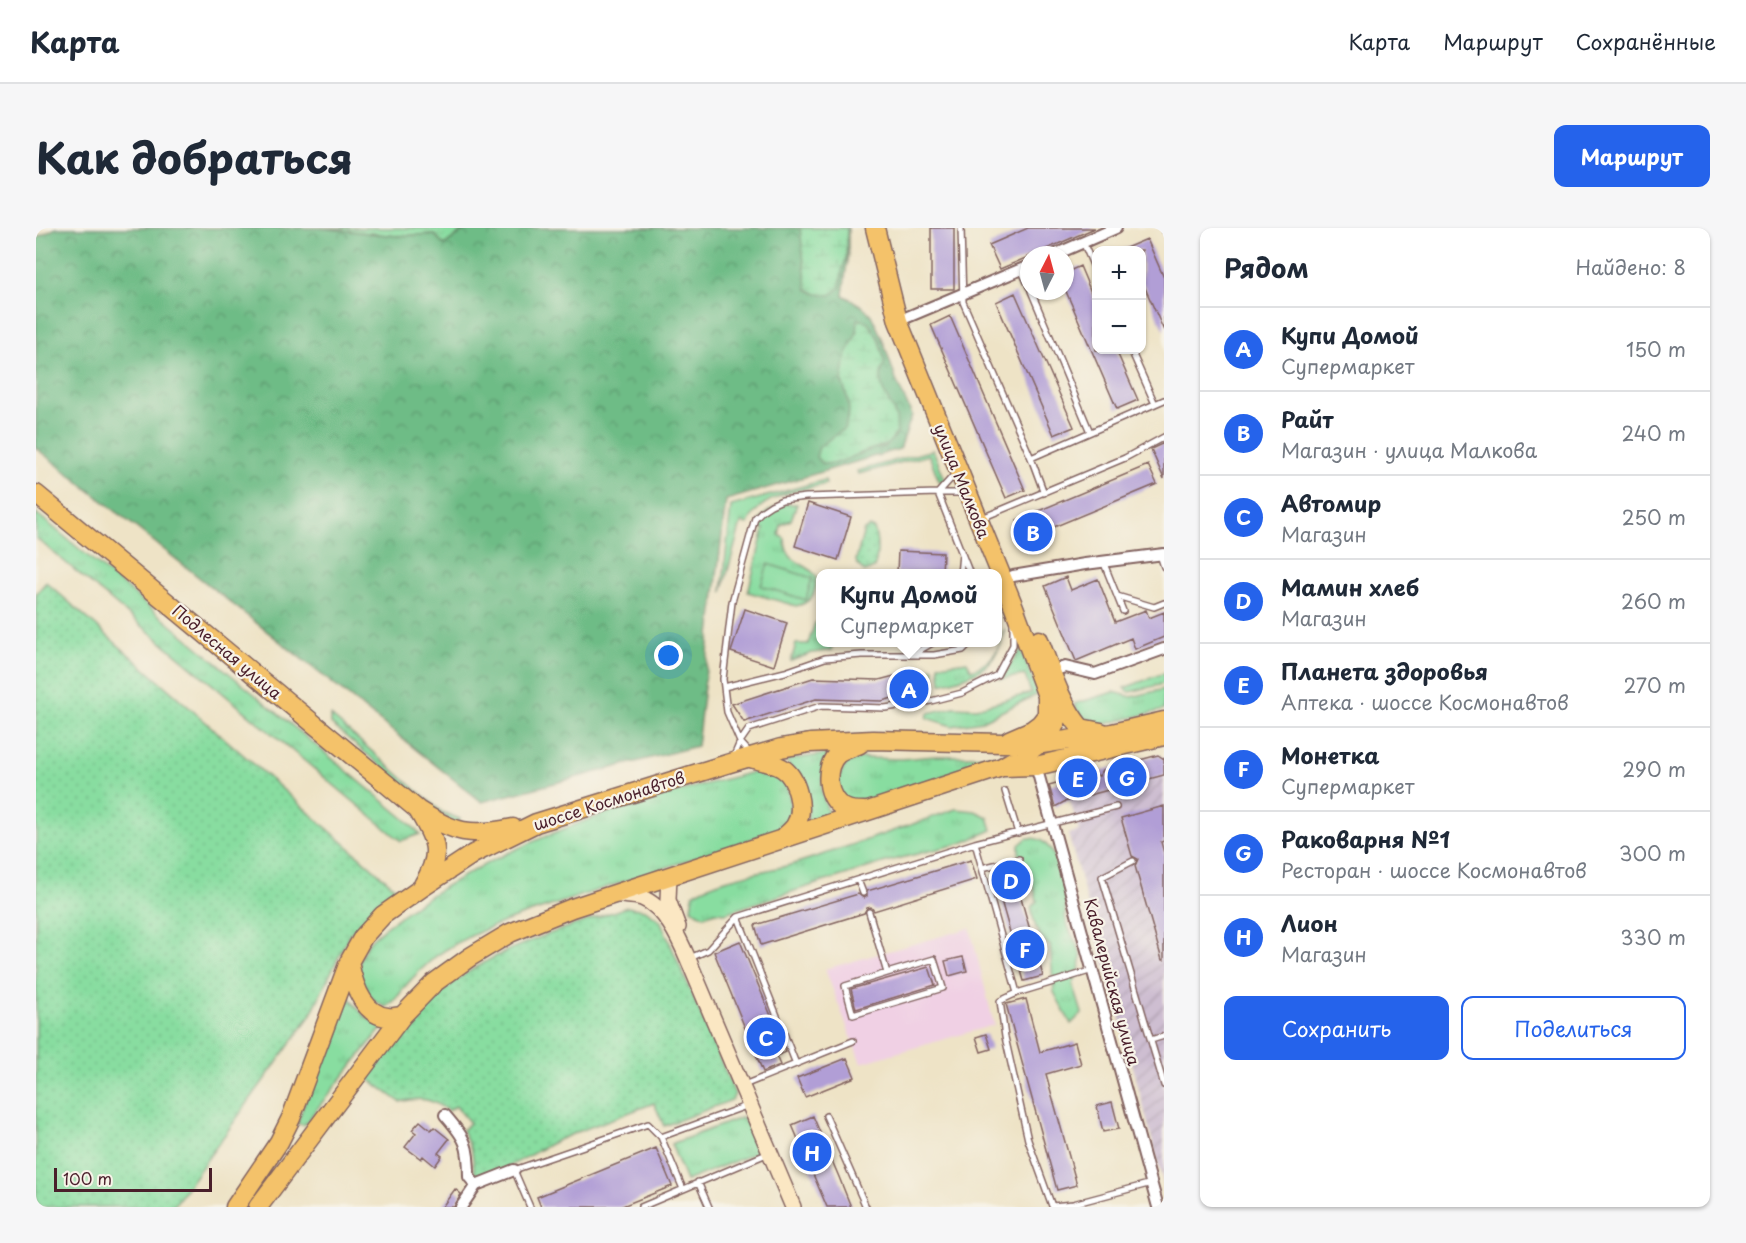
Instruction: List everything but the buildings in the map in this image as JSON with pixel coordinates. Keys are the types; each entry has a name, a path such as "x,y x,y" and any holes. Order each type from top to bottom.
{"main road":[{"name":"улица Малкова","path":"875,228 903,319 957,471 967,494 983,518"},
{"name":"улица Малкова","path":"888,228 903,319 1008,578 1052,671 1062,700 1081,728 1112,733"},
{"name":"Подлесная улица","path":"36,494 418,810"},
{"name":"улица Малкова","path":"1001,744 1032,730 1047,715 1047,696 1014,607 1008,578"},
{"path":"1042,744 1055,725 1062,700"},
{"name":"шоссе Космонавтов","path":"235,1207 279,1142 291,1118 349,962 363,937 383,915 473,854 536,824 730,763 810,743 873,740 1042,744 1112,733 1164,721"},
{"name":"шоссе Космонавтов","path":"1002,767 1036,766 1164,736"},
{"path":"867,812 845,809 837,804 828,778 836,755 848,748 873,740"},
{"name":"шоссе Космонавтов","path":"258,1207 402,1016 434,983 470,957 510,933 613,894 1002,767 1042,744"},
{"path":"751,757 783,768 793,781 798,794 799,814 796,825 783,838"},
{"path":"418,810 453,829 471,833 506,830 536,824"},
{"path":"418,810 431,832 436,858 433,869 423,886"},
{"path":"349,962 355,988 362,1000 386,1018 402,1016"}],"street":[{"path":"1074,246 1113,229"},
{"path":"903,319 1020,270"},
{"path":"1008,578 1103,561 1162,554"},
{"path":"1052,671 1065,667 1095,674 1164,649"},
{"name":"Кавалерийская улица","path":"1036,766 1158,1207"},
{"path":"669,876 668,900 687,955 793,1207"},
{"path":"613,894 642,898 656,907 672,927 687,955"},
{"path":"445,1115 459,1132 469,1152 469,1177 476,1185"},
{"path":"461,1207 476,1185 514,1170"}],"lane":[{"path":"961,228 964,304 1044,493"},
{"path":"1083,242 1092,263"},
{"path":"1035,300 1090,432"},
{"path":"1133,354 1155,404"},
{"path":"1031,458 1164,400"},
{"path":"983,518 1125,458 1164,437"},
{"path":"938,493 957,471"},
{"path":"938,493 969,569"},
{"path":"751,757 740,741 727,711 723,679 732,602 753,525 762,511 782,500 806,497 967,494"},
{"path":"961,569 963,554"},
{"path":"1162,554 1164,567"},
{"path":"1103,561 1123,611"},
{"path":"1117,596 1154,607 1164,603"},
{"path":"730,763 740,741 749,729 821,706 885,708 931,701 962,693 997,675 1012,645 1014,607"},
{"path":"912,655 926,647"},
{"path":"724,687 784,672 825,658 934,655 963,650 966,647"},
{"path":"1005,791 1018,833"},
{"path":"687,955 708,950 738,917 975,843 1116,807"},
{"path":"975,843 1017,993"},
{"path":"982,868 1019,859"},
{"path":"1133,861 1102,877 1164,1085"},
{"path":"858,879 863,892"},
{"path":"869,912 887,973"},
{"path":"738,917 796,1065"},
{"path":"934,959 944,988 853,1015 845,986 887,973 934,959"},
{"path":"1093,970 1017,993 1000,1001 1005,1037 1028,1140 1050,1206 1073,1205 1152,1183"},
{"path":"1151,1040 1164,1036"},
{"path":"742,1086 853,1041"},
{"path":"661,1137 750,1105"},
{"path":"826,1116 866,1207"},
{"path":"530,1207 514,1170 648,1124 661,1137 682,1189"},
{"path":"641,1207 770,1153"},
{"path":"698,1182 709,1207"}],"shaded area":[{"path":"1164,775 1164,1186 1068,834 1079,831 1070,801"},
{"path":"970,928 994,1025 861,1063 825,969"}],"green space":[{"path":"56,228 320,228 397,236 434,234 444,245 467,228 848,228 848,253 843,295 862,306 871,315 912,415 900,449 726,500 697,746 482,802 36,448 36,238"},
{"path":"320,228 467,228 444,245 434,234 397,236"},
{"path":"800,228 847,228 846,258 840,288 830,295 817,294 807,289"},
{"path":"858,319 868,322 878,338 885,362 881,385 896,418 897,433 886,446 839,462 823,464 816,457 819,447 845,428 849,411 842,381 846,356 857,332"},
{"path":"933,450 946,482 939,481 929,455 858,474 857,471"},
{"path":"825,480 826,484 781,495 771,500 761,506 748,524 741,523 722,592 731,506"},
{"path":"785,504 797,504 791,520 781,525 779,535 785,539 786,548 793,559 807,567 816,577 812,596 806,602 796,606 748,592 764,529 757,526 768,512"},
{"path":"36,513 420,834 401,841 36,538"},
{"path":"869,527 874,529 877,543 877,554 872,569 862,569 856,560 864,530"},
{"path":"768,564 812,578 806,600 761,586"},
{"path":"46,582 402,894 350,933 310,1016 173,1207 36,1207 36,594"},
{"path":"815,623 816,647 832,647 832,650 812,653 791,661 796,644 808,644"},
{"path":"999,647 997,653 984,668 965,677 941,684 939,665 967,661 971,670 989,660"},
{"path":"1021,649 1038,694 982,721 952,726 927,718 928,713 954,707 976,708 1031,693 1025,675 1000,679"},
{"path":"934,668 936,685 929,688 913,671"},
{"path":"1164,673 1164,684 1130,692 1124,688"},
{"path":"1164,689 1164,710 1092,727 1086,726 1074,704 1114,692 1132,697"},
{"path":"331,716 442,812 460,819 458,826 435,811 331,724"},
{"path":"828,754 822,791 830,816 808,823 808,800 786,760"},
{"path":"936,756 992,756 993,760 855,808 847,806 841,794 839,779 848,762 862,758 902,759"},
{"path":"764,771 781,780 789,793 788,827 498,924 455,944 435,957 386,1007 376,1002 367,991 361,977 360,963 369,942 424,899 476,869 558,831 613,811 683,790"},
{"path":"956,809 975,811 988,817 992,830 962,843 889,861 725,913 716,912 704,916 691,909 693,894 716,883 790,865"},
{"path":"1027,838 1040,840 1056,859 1064,886 1065,918 1080,950 1081,963 1073,984 1082,1013 1071,1024 1054,992 1050,946 1036,929 1033,918 1031,907 1037,901 1029,870 1019,857 1019,845"},
{"path":"627,907 645,910 660,920 735,1094 732,1100 664,1126 654,1103 563,1138 497,1172 475,1177 472,1151 462,1130 470,1123 456,1106 448,1111 436,1103 425,1100 414,1099 400,1102 366,1077 422,1011 447,988 479,965 520,945"},
{"path":"344,990 365,1016 383,1027 304,1125 297,1124"},
{"path":"743,1117 758,1147 755,1153 686,1181 671,1144"}],"place":[{"name":"Райт","path":"1033,532"},
{"name":"Купи Домой","path":"909,689"},
{"name":"Раковарня №1","path":"1127,777"},
{"name":"Планета здоровья","path":"1078,778"},
{"name":"Мамин хлеб","path":"1011,880"},
{"name":"Монетка","path":"1025,949"},
{"name":"Автомир","path":"766,1037"},
{"name":"Лион","path":"812,1152"}]}
